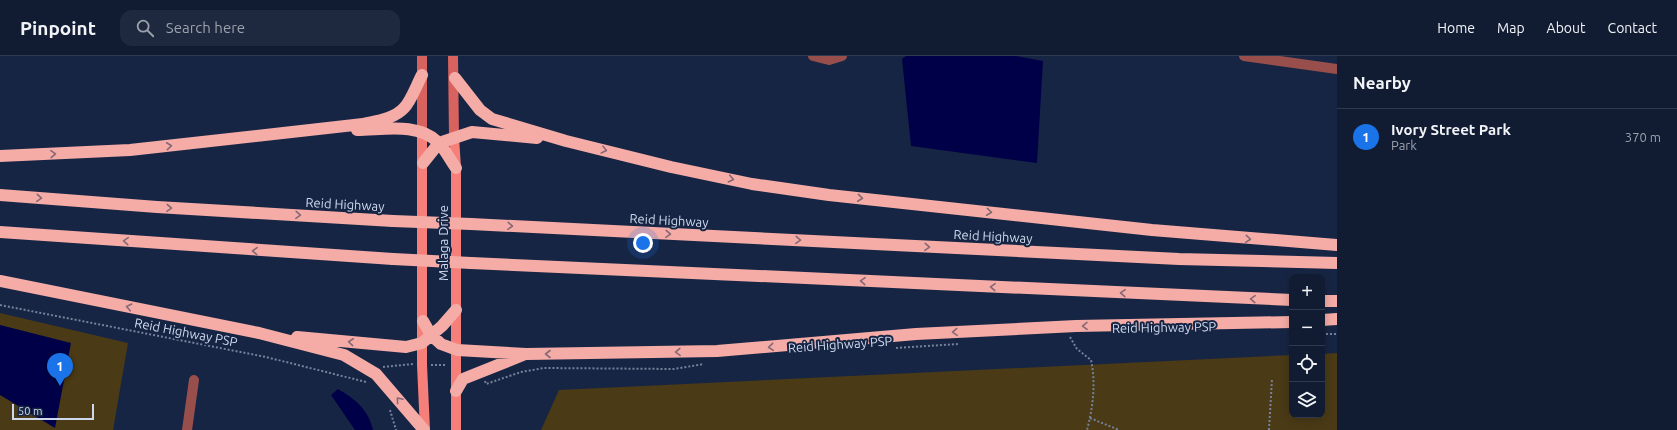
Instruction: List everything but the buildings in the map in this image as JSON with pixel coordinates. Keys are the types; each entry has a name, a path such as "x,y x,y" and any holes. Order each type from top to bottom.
{"highway":[{"path":"0,156 130,150 362,124 384,119 405,108 422,75"},
{"path":"455,78 480,110 492,119 566,141 671,167 752,184 829,195 1152,230 1337,245"},
{"path":"313,130 403,129 422,131 439,143 456,168"},
{"path":"422,163 439,143 472,132 566,141"},
{"name":"Reid Highway","path":"0,195 157,207 393,221 1179,259 1337,263"},
{"path":"0,232 394,259 1289,300"},
{"path":"0,280 259,333 344,355 376,374 425,430"},
{"path":"1325,300 1337,301"},
{"path":"259,333 406,347 427,339 442,326 456,310"},
{"path":"1325,320 1337,319"},
{"path":"423,321 427,339"},
{"path":"427,339 457,350 526,354 717,351 916,334 1076,326 1289,322"},
{"path":"456,391 463,379 526,354"}],"main road":[{"name":"Malaga Drive","path":"422,56 423,321"},
{"name":"Malaga Drive","path":"453,56 455,78 454,137 456,168 456,430"},
{"path":"425,430 422,365 427,339"}],"street":[{"path":"813,56 829,60 842,56"},
{"path":"1244,56 1337,69"},
{"path":"186,430 194,380"}],"path":[{"name":"Reid Highway PSP","path":"0,304 266,357 366,382 371,386"},
{"path":"1325,334 1337,334"},
{"path":"1063,337 1077,337"},
{"path":"1070,337 1077,349 1091,360 1093,369 1093,407 1087,430"},
{"name":"Reid Highway PSP","path":"893,348 961,344"},
{"path":"479,372 486,384 520,372 544,368 674,369 707,363"},
{"path":"405,364 456,365"},
{"path":"1269,430 1272,380"},
{"path":"387,405 391,411 396,430"},
{"path":"1090,418 1119,430"}],"shaded area":[{"path":"906,56 1016,56 1043,61 1037,163 911,146 902,59"},
{"path":"0,313 128,343 113,430 0,430"},
{"path":"0,325 71,343 55,428 0,395"},
{"path":"1337,353 1337,430 541,430 559,390 1289,355 1289,418 1325,418 1325,354"},
{"path":"338,389 355,401 365,411 373,430 355,430 331,395"}],"place":[{"name":"Ivory Street Park","path":"60,386"}]}
